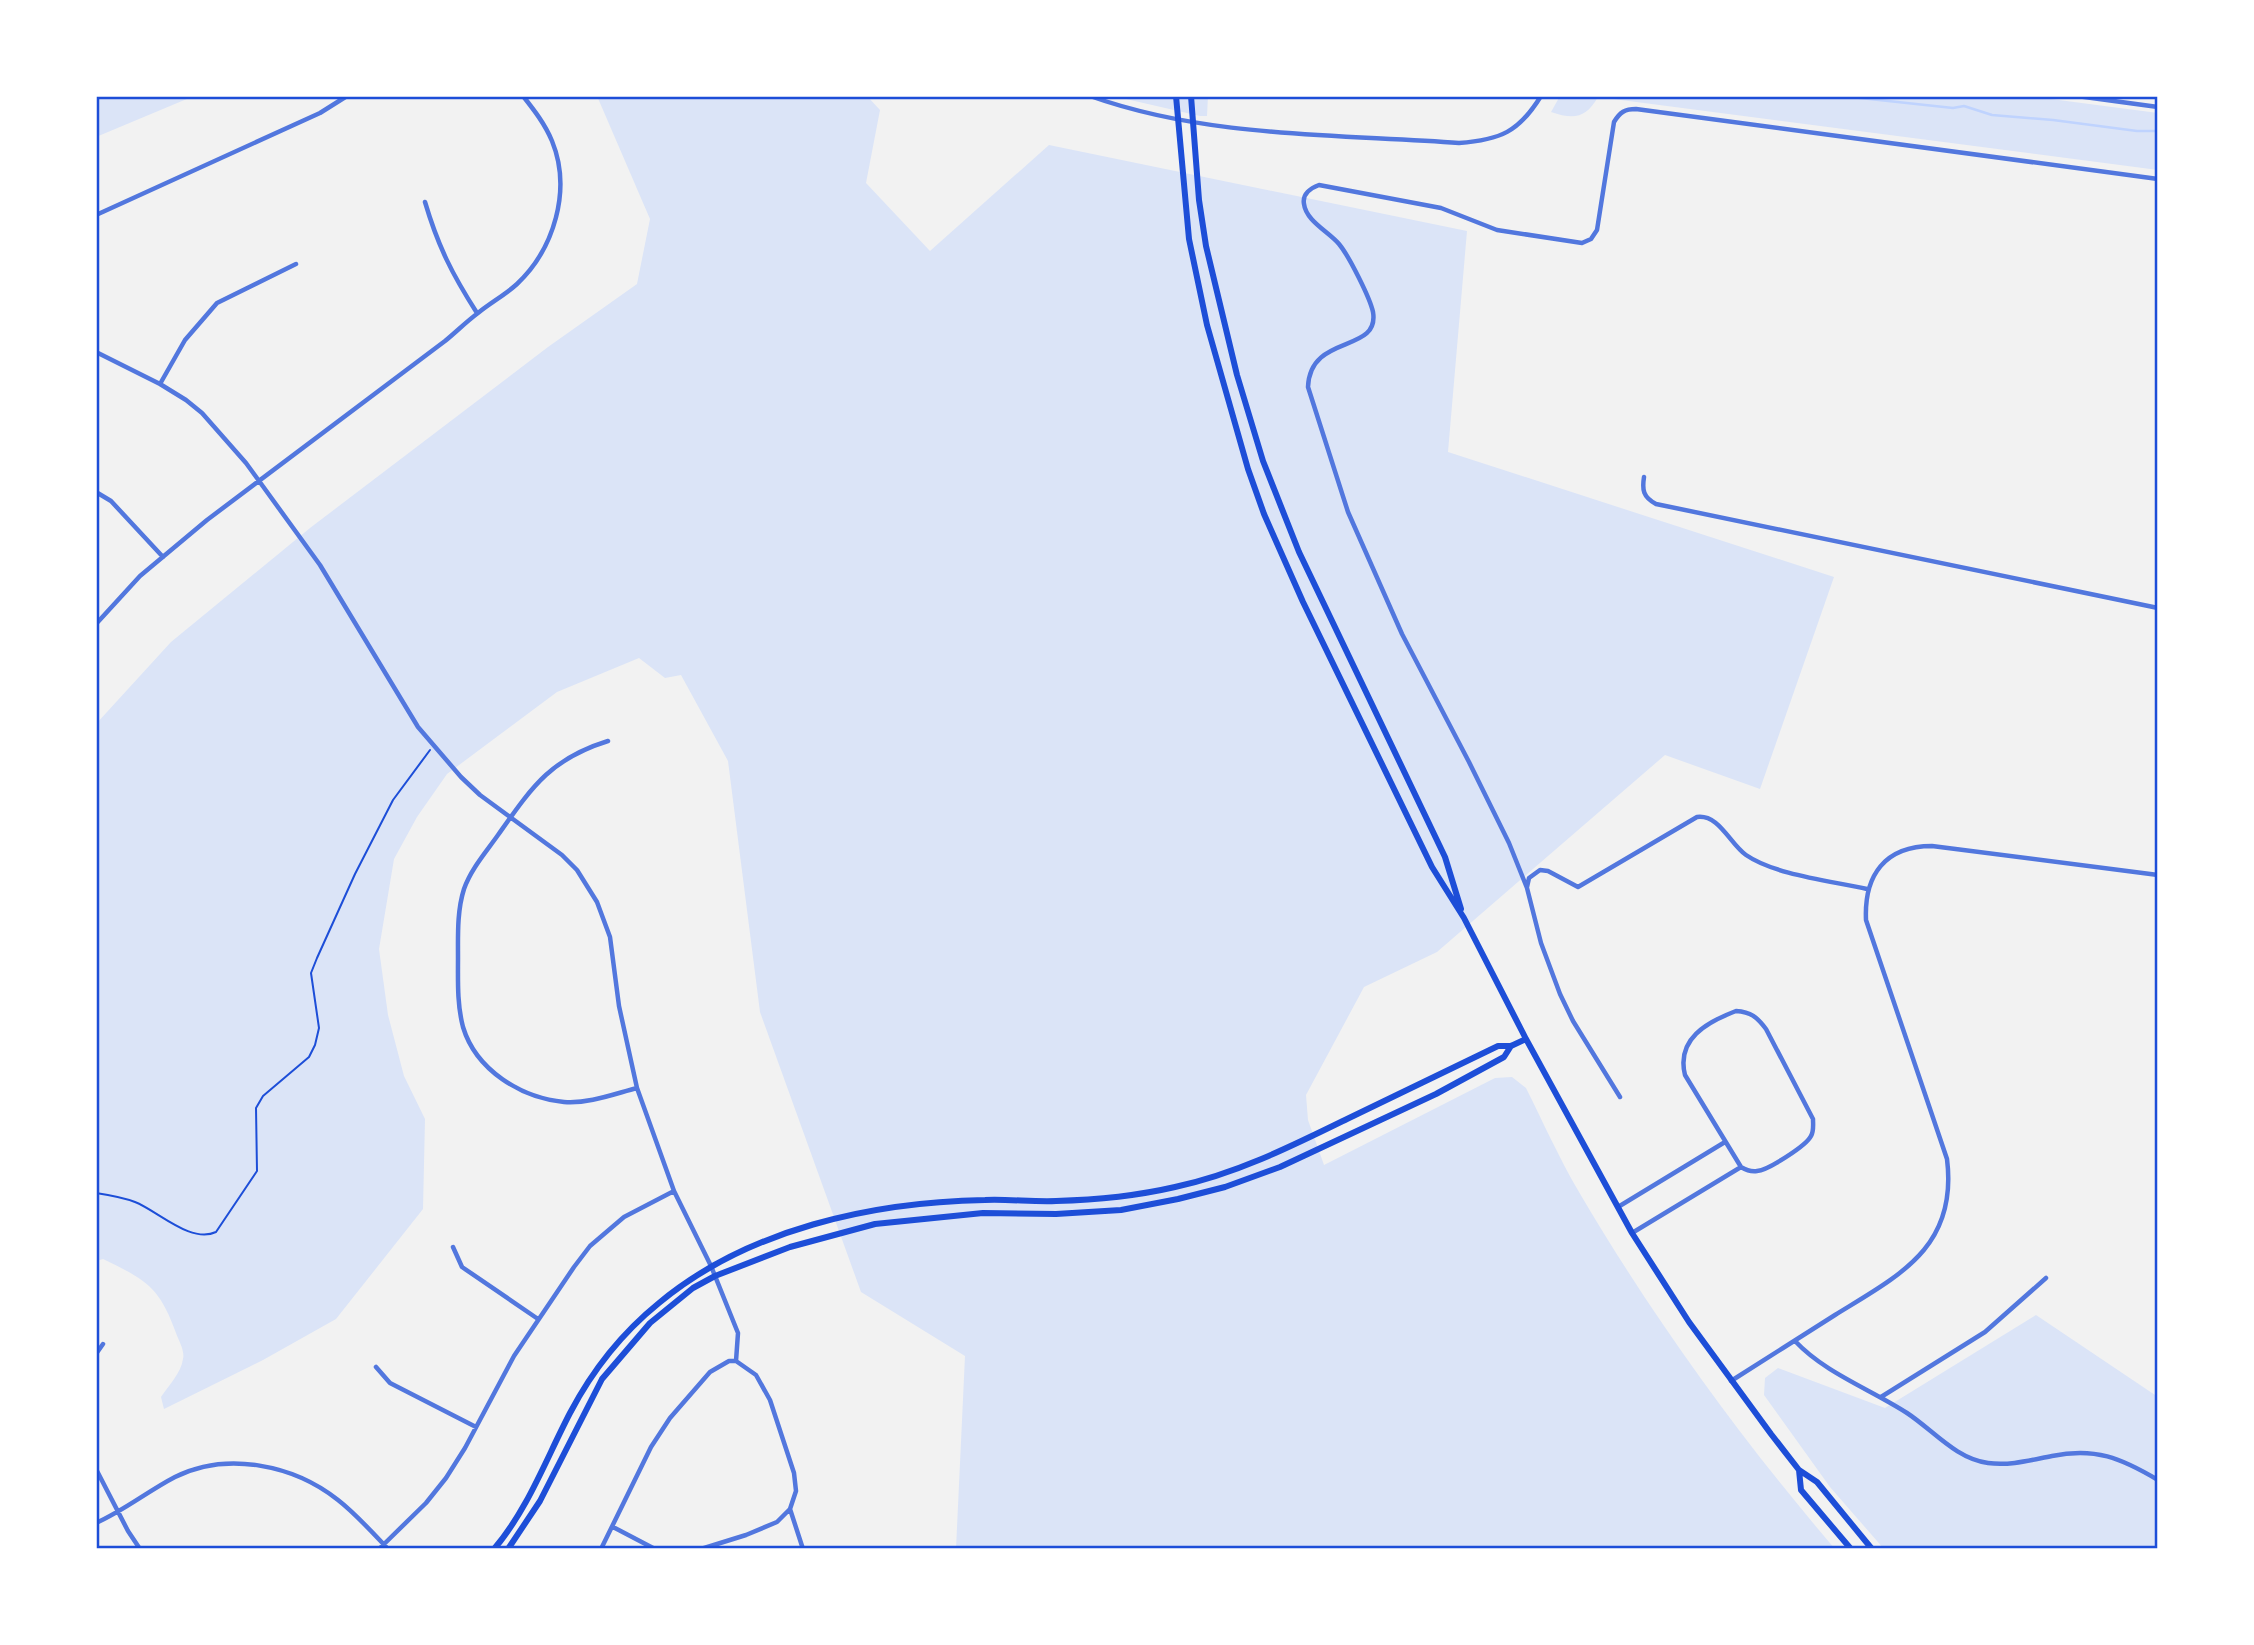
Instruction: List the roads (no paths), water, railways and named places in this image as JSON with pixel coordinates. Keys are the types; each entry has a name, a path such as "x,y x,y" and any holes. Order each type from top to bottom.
{"main road":[{"path":"1191,96 1196,168 1206,246 1248,413 1273,488 1315,587 1445,857 1464,918"},
{"path":"1176,98 1189,239 1204,313 1236,430 1260,503 1303,602 1432,867 1464,918 1526,1039 1632,1233 1689,1322 1798,1470 1817,1482 1872,1549"},
{"path":"494,1549 530,1495 570,1413 598,1368 631,1328 661,1301 711,1266 738,1252 785,1234 877,1211 923,1204 985,1200 1055,1201 1119,1197 1213,1177 1278,1153 1498,1046 1511,1046 1526,1039"},
{"path":"508,1549 540,1501 602,1379 650,1323 693,1288 715,1276 790,1247 875,1224 983,1213 1056,1214 1121,1210 1225,1187 1280,1167 1436,1094 1504,1057 1511,1046"},
{"path":"1798,1470 1801,1490 1851,1549"}],"street":[{"path":"96,215 320,113 347,96"},
{"path":"96,624 140,576 207,520 445,341 516,284 534,264 553,232 559,201 560,171 553,143 539,117 523,96"},
{"path":"1090,96 1155,117 1222,128 1459,143 1488,139 1512,131 1528,116 1541,96"},
{"path":"2077,96 2158,107"},
{"path":"1620,1097 1573,1021 1560,994 1541,943 1527,888 1509,843 1402,634 1348,512 1308,387 1309,376 1313,364 1329,351 1365,335 1373,321 1373,310 1348,258 1330,234 1308,213 1304,198 1308,191 1319,186 1441,208 1497,230 1582,243 1591,239 1597,230 1614,122 1619,114 1636,108 2158,180"},
{"path":"425,202 435,235 453,276 477,313"},
{"path":"160,384 186,340 216,303 296,264"},
{"path":"96,352 160,384 202,413 259,481 320,565 418,727 433,746 480,795 562,855 577,870 597,902 610,937 624,1033 637,1088 674,1191 711,1266 738,1333 736,1361"},
{"path":"1644,477 1642,490 1647,499 1656,504 2158,608"},
{"path":"96,492 111,501 163,557"},
{"path":"608,741 583,749 562,761 534,786 476,866 464,889 458,920 458,1002 464,1028 474,1050 488,1067 512,1087 533,1096 564,1102 581,1101 637,1088"},
{"path":"1527,888 1529,878 1540,870 1548,870 1578,887 1697,817 1704,816 1711,818 1734,846 1757,862 1867,889"},
{"path":"1731,1381 1906,1270 1933,1239 1948,1200 1950,1181 1947,1159 1866,920 1867,889 1882,865 1906,849 1919,846 2158,875"},
{"path":"1736,1011 1748,1011 1757,1017 1766,1029 1809,1110 1813,1119 1813,1130 1810,1139 1802,1146 1763,1170 1749,1171 1741,1167 1725,1142 1685,1074 1681,1061 1685,1049 1703,1027 1736,1011"},
{"path":"1617,1208 1725,1142"},
{"path":"1632,1233 1741,1167"},
{"path":"381,1546 426,1503 446,1478 477,1427 514,1356 574,1267 609,1228 647,1203 674,1191"},
{"path":"453,1247 462,1267 538,1319"},
{"path":"1881,1397 1985,1332 2046,1278"},
{"path":"1795,1341 1808,1354 1912,1417 1967,1457 1986,1463 2007,1464 2075,1452 2096,1453 2115,1457 2158,1480"},
{"path":"96,1354 103,1343"},
{"path":"601,1549 651,1447 670,1418 710,1372 729,1361 736,1361 756,1375 770,1400 794,1473 796,1491 790,1509 776,1522 701,1549"},
{"path":"376,1367 390,1383 477,1427"},
{"path":"96,1523 176,1476 215,1464 237,1463 286,1471 323,1490 356,1516 381,1546 388,1549"},
{"path":"96,1469 140,1549"},
{"path":"790,1509 803,1549"},
{"path":"613,1527 656,1549"}],"waterway":[{"path":"1842,96 1953,108 1964,106 1992,115 2158,131"}]}
